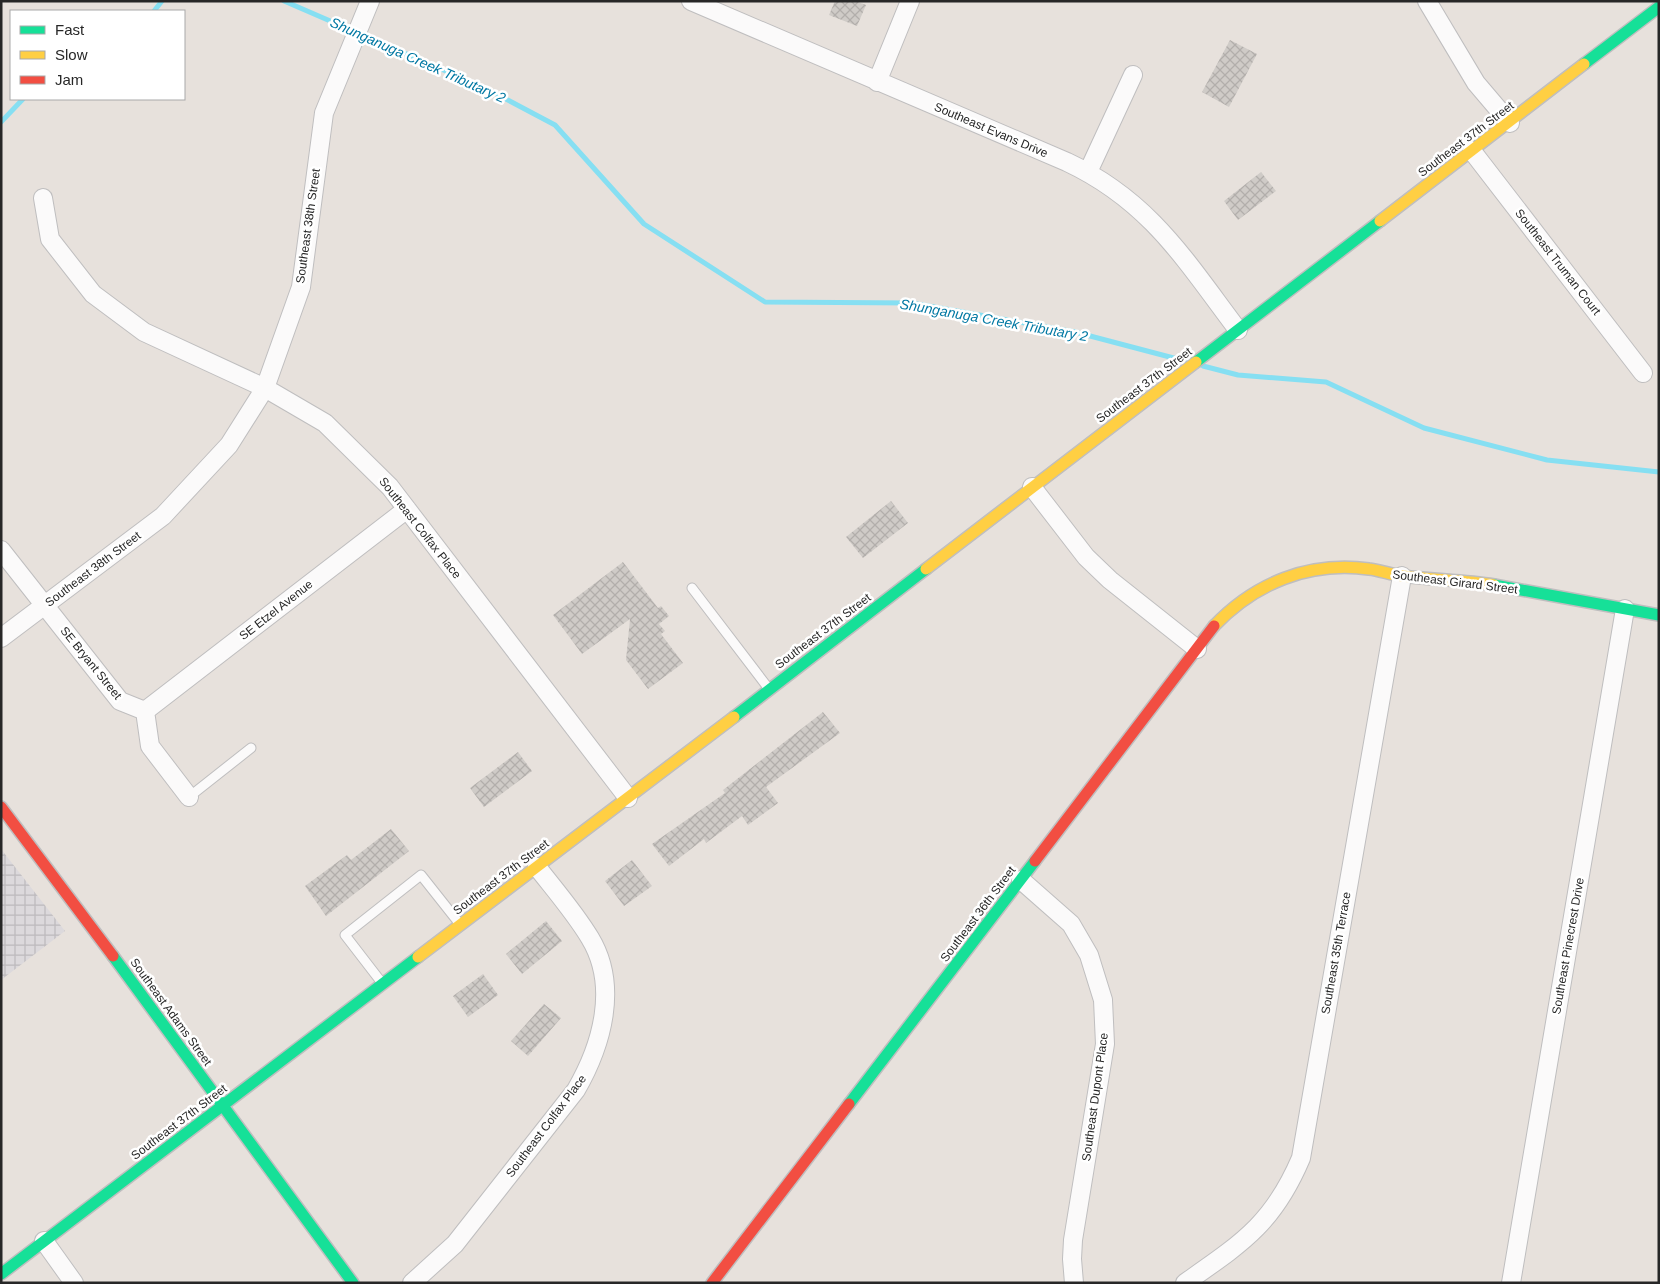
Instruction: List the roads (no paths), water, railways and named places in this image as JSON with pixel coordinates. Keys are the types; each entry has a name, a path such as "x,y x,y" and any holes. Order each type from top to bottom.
{"main road":[{"name":"Southeast 37th Street","path":"1,1274 628,798 1032,487 1657,11"},
{"name":"Southeast Girard Street","path":"1281,579 1300,572 1342,567 1370,569 1402,576 1472,581 1659,615"},
{"name":"Southeast 36th Street","path":"712,1283 1225,614 1247,596 1281,579"},
{"name":"Southeast Adams Street","path":"1,807 352,1283"}],"street":[{"name":"Southeast 38th Street","path":"1,638 163,516 229,445 265,388 301,286 324,113 370,1"},
{"name":"Southeast Evans Drive","path":"691,1 1088,172 1124,195 1148,216 1173,244 1233,334"},
{"path":"877,82 910,1"},
{"path":"1427,1 1476,83 1510,123"},
{"path":"1088,172 1133,75"},
{"name":"Southeast Truman Court","path":"1472,151 1643,373"},
{"name":"Southeast Colfax Place","path":"43,198 50,239 93,294 144,332 265,388 325,422 390,487 628,798"},
{"path":"1032,487 1086,557 1110,580 1197,649"},
{"name":"SE Etzel Avenue","path":"145,710 407,509"},
{"name":"SE Bryant Street","path":"1,550 120,701 145,710"},
{"name":"Southeast 35th Terrace","path":"1186,1283 1234,1248 1265,1220 1290,1185 1301,1158 1402,576"},
{"name":"Southeast Pinecrest Drive","path":"1511,1283 1625,609"},
{"path":"145,710 150,746 189,797"},
{"name":"Southeast Colfax Place","path":"412,1283 455,1244 576,1090 586,1072 598,1042 604,1017 606,996 600,960 590,939 537,867"},
{"name":"Southeast Dupont Place","path":"1021,880 1071,924 1089,955 1103,1000 1105,1044 1073,1240 1074,1283"},
{"path":"44,1241 74,1283"}],"lane":[{"path":"692,588 769,689"},
{"path":"189,797 251,748"},
{"path":"384,984 345,935 421,875 461,925"}],"waterway":[{"name":"Shunganuga Creek Tributary 2","path":"155,10 162,1"},
{"name":"Shunganuga Creek Tributary 2","path":"284,1 485,88 555,125 644,224 765,302 912,303 1075,332 1185,361"},
{"name":"Shunganuga Creek Tributary 2","path":"1,122 22,100"},
{"name":"Shunganuga Creek Tributary 2","path":"1203,366 1238,375 1326,382 1424,428 1547,460 1659,472"}]}
